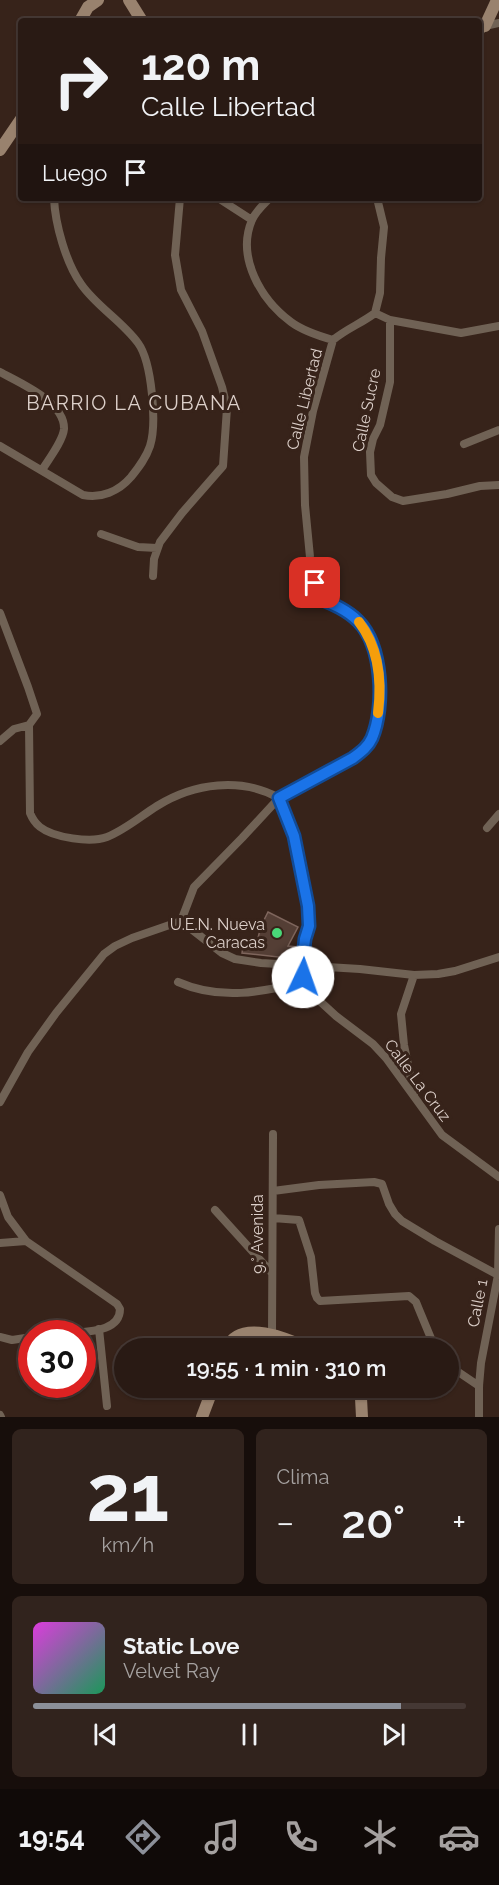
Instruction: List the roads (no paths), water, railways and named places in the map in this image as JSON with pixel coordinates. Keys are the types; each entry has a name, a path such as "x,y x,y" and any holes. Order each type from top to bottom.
{"main road":[{"path":"82,18 88,7 98,0"},
{"path":"129,0 140,18"},
{"path":"482,27 497,0"},
{"path":"0,150 18,123"},
{"path":"235,1338 248,1333 272,1334 282,1338"},
{"path":"202,1417 209,1398"},
{"path":"361,1398 362,1417"}],"street":[{"path":"482,29 499,23"},
{"path":"0,446 83,495 102,496 127,482 141,465 150,445 153,430 152,394 145,356 129,332 87,293 80,283 59,230 54,201"},
{"path":"153,576 154,559 158,548 182,513 223,466 227,408 202,331 181,290 175,255 180,201"},
{"path":"223,201 252,220"},
{"path":"267,201 252,220 247,249 252,272 266,297 292,323 304,330 333,340 375,313 380,293 384,227 377,201"},
{"path":"375,313 390,320 461,333 499,326"},
{"name":"Calle Sucre","path":"390,320 390,382 380,425 370,452 371,475 376,483 392,497 404,501 480,486 499,485"},
{"name":"Calle Libertad","path":"181,921 194,888 279,798 364,750 376,725 379,701 378,668 371,642 359,622 348,612 318,598 310,557 305,504 304,457 313,411 333,340"},
{"path":"0,372 40,394 60,413 64,429 62,437 42,470"},
{"path":"464,444 499,430"},
{"path":"101,534 138,547 158,548"},
{"path":"0,613 37,714 29,725 30,813 40,827 50,833 92,840 118,831 171,798 186,792 229,784 266,791 279,798 294,836 308,906 309,926 302,966 305,982 269,990 233,994 199,990 178,982"},
{"path":"0,741 14,729 29,725"},
{"path":"487,828 499,814"},
{"path":"0,1102 28,1052 104,954 132,938 181,921 222,953 234,959 261,963 414,975 455,971 499,957"},
{"path":"414,975 401,1014 414,1098"},
{"name":"Calle La Cruz","path":"305,982 312,994 373,1044 442,1135 499,1177"},
{"name":"9.° Avenida","path":"272,1334 273,1134"},
{"path":"273,1191 319,1185 374,1182 382,1184 388,1204 402,1221 498,1275"},
{"path":"0,1195 8,1217 26,1241 117,1304 120,1309 118,1321 114,1325 96,1329"},
{"path":"215,1210 272,1273"},
{"path":"273,1218 299,1220 311,1257 315,1293 320,1302 409,1296 416,1302 431,1338"},
{"name":"Calle 1","path":"479,1417 478,1386 498,1275 499,1229"},
{"path":"0,1243 26,1241"},
{"path":"99,1329 107,1406"},
{"path":"0,1337 18,1339"},
{"path":"459,1373 478,1386"}],"place":[{"name":"U.E.N. Nueva Caracas","path":"277,933"}],"district":[{"name":"BARRIO LA CUBANA","path":"134,403"}]}
